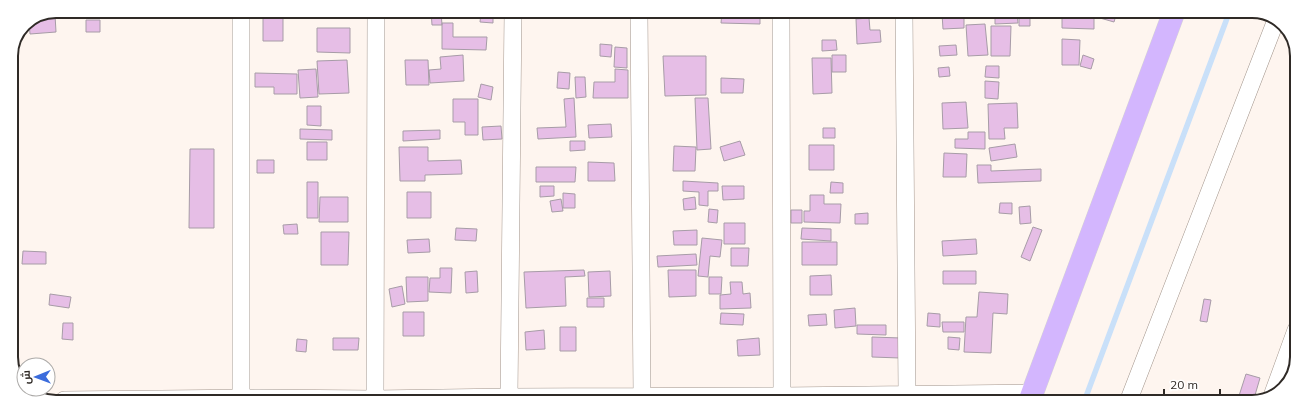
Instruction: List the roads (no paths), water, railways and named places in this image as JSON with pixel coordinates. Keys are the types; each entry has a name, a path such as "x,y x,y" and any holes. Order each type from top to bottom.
{"main road":[{"path":"1032,395 1172,18"}],"street":[{"path":"241,18 241,395"},
{"path":"374,395 376,18"},
{"path":"509,395 513,18"},
{"path":"639,18 642,395"},
{"path":"781,18 791,395"},
{"path":"904,18 907,393"},
{"path":"1131,395 1274,25"},
{"path":"1275,387 1290,346"},
{"path":"861,395 907,393 969,395"}],"waterway":[{"path":"1087,395 1227,18"}]}
